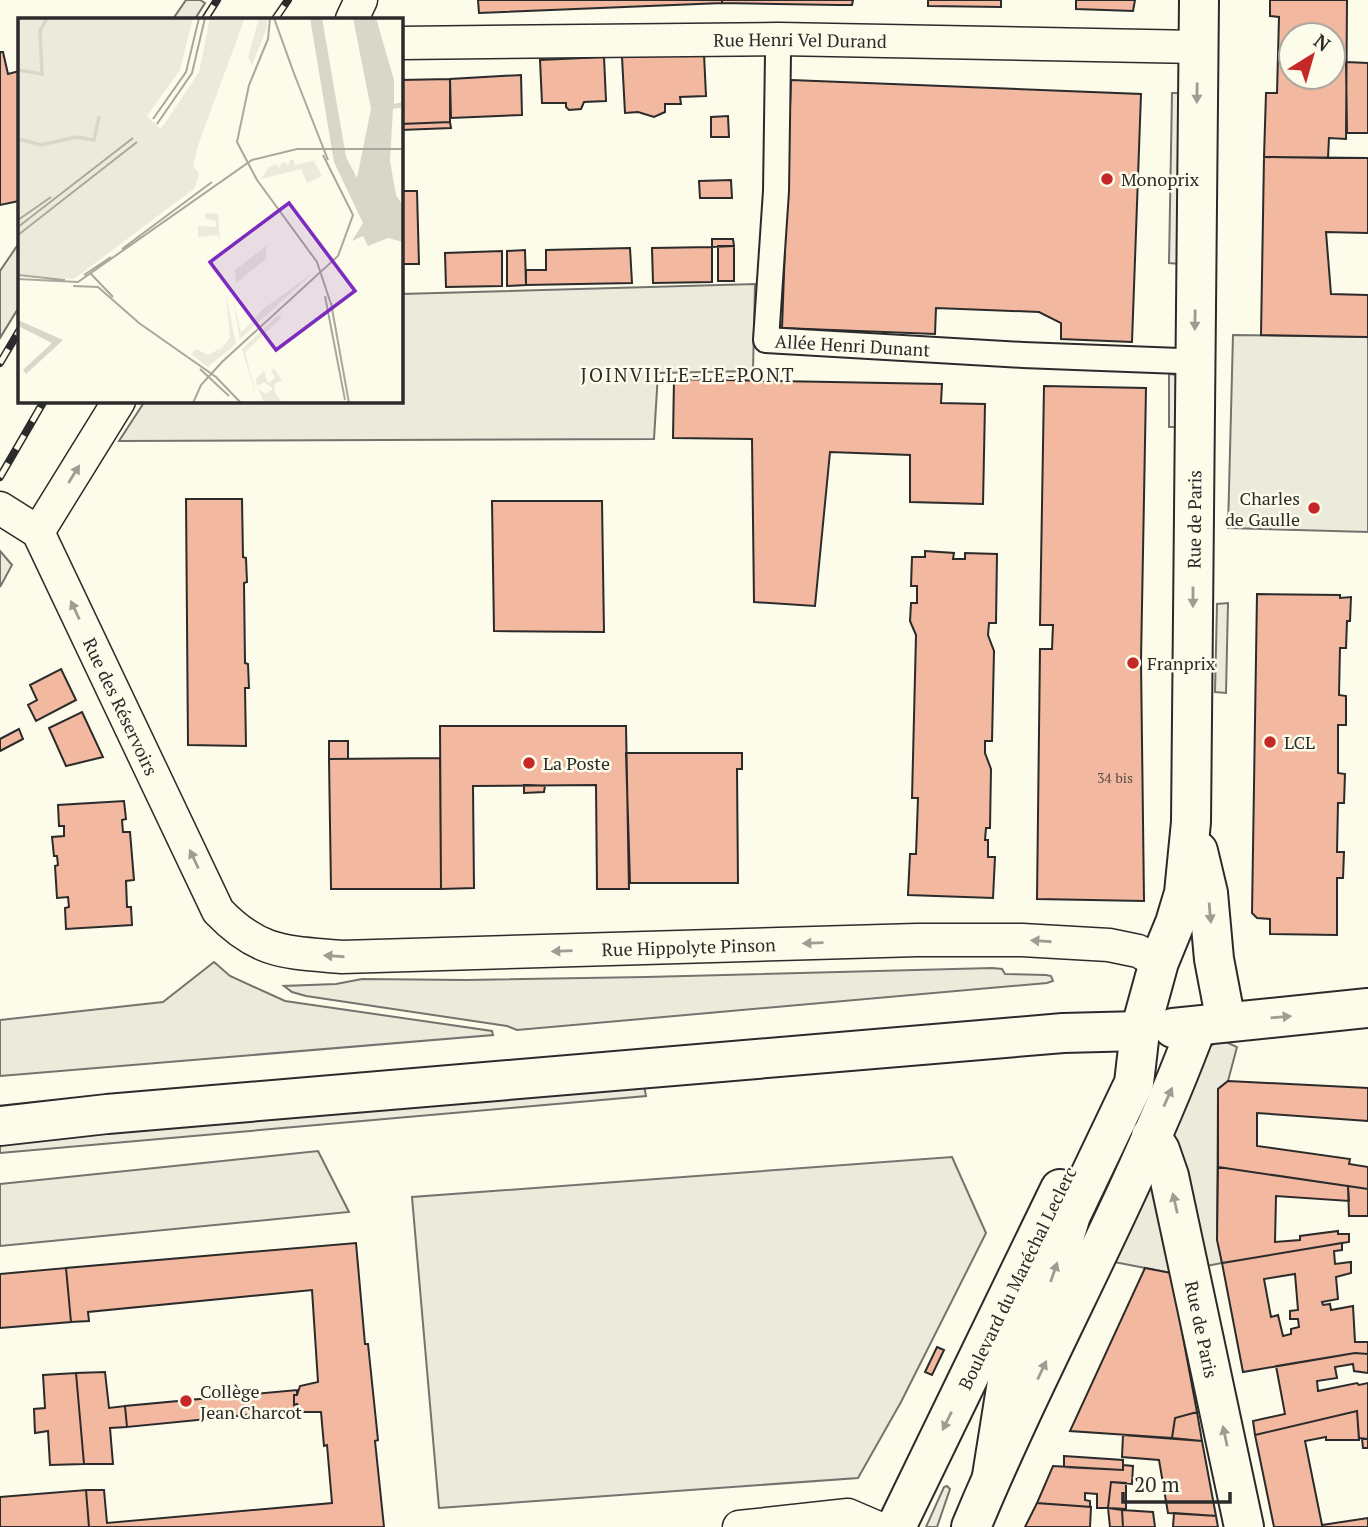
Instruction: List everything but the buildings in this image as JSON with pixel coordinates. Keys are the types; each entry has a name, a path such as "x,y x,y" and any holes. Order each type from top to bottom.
{"main road":[{"name":"Rue de Paris","path":"1140,1031 1159,962 1184,893 1191,822 1199,0"},
{"path":"971,1527 992,1476 1182,1068 1212,1024 1213,959 1208,893 1191,822"},
{"path":"0,1126 1049,1034 1140,1031 1368,1008"},
{"path":"992,1476 1007,1382 1042,1304 1071,1215 1134,1083 1140,1031"},
{"name":"Boulevard du Maréchal Leclerc","path":"896,1527 1140,1031"},
{"name":"Rue de Paris","path":"1151,1136 1160,1150 1169,1176 1244,1527"}],"street":[{"path":"352,18 361,0"},
{"name":"Rue Henri Vel Durand","path":"402,43 779,38 1198,47"},
{"name":"Allée Henri Dunant","path":"778,54 776,191 766,340 1180,361"},
{"path":"17,519 118,402"},
{"name":"Rue des Réservoirs","path":"17,519 218,911 226,919"},
{"name":"Rue Hippolyte Pinson","path":"226,919 253,942 272,950 342,957 917,940 1022,940 1109,945 1138,951 1159,962"},
{"path":"739,1527 848,1515 876,1527"}],"shaded area":[{"path":"186,0 200,0 205,3 196,18 174,18"},
{"path":"1172,93 1183,93 1180,264 1169,263"},
{"path":"18,244 18,309 0,338 0,271"},
{"path":"755,284 753,371 658,373 654,439 119,441 144,402 402,402 402,294"},
{"path":"1233,335 1368,337 1368,532 1228,528"},
{"path":"1169,374 1178,375 1178,427 1169,427"},
{"path":"0,551 12,565 0,587"},
{"path":"1228,603 1226,693 1215,692 1217,604"},
{"path":"214,962 230,976 285,1001 492,1031 493,1035 0,1076 0,1020 163,1002"},
{"path":"1002,969 1005,974 1051,976 1053,981 517,1030 507,1026 306,996 292,992 284,986 336,984 362,979 646,977"},
{"path":"1224,1041 1237,1047 1228,1081 1218,1089 1217,1229 1222,1263 1171,1273 1109,1261 1206,1049"},
{"path":"644,1086 646,1096 0,1153 0,1143"},
{"path":"318,1151 349,1212 0,1246 0,1184"},
{"path":"952,1157 986,1233 901,1402 858,1478 439,1508 412,1197"},
{"path":"944,1487 950,1489 937,1527 926,1527"}],"railway":[{"path":"206,18 217,0"},
{"path":"276,18 288,0"},
{"path":"0,363 18,333"},
{"path":"0,477 43,402"}],"place":[{"name":"Monoprix","path":"1107,179"},
{"name":"Charles de Gaulle","path":"1314,508"},
{"name":"Franprix","path":"1133,663"},
{"name":"LCL","path":"1270,742"},
{"name":"La Poste","path":"529,763"},
{"name":"Collège Jean Charcot","path":"186,1401"}],"district":[{"name":"JOINVILLE-LE-PONT","path":"688,374"}]}
